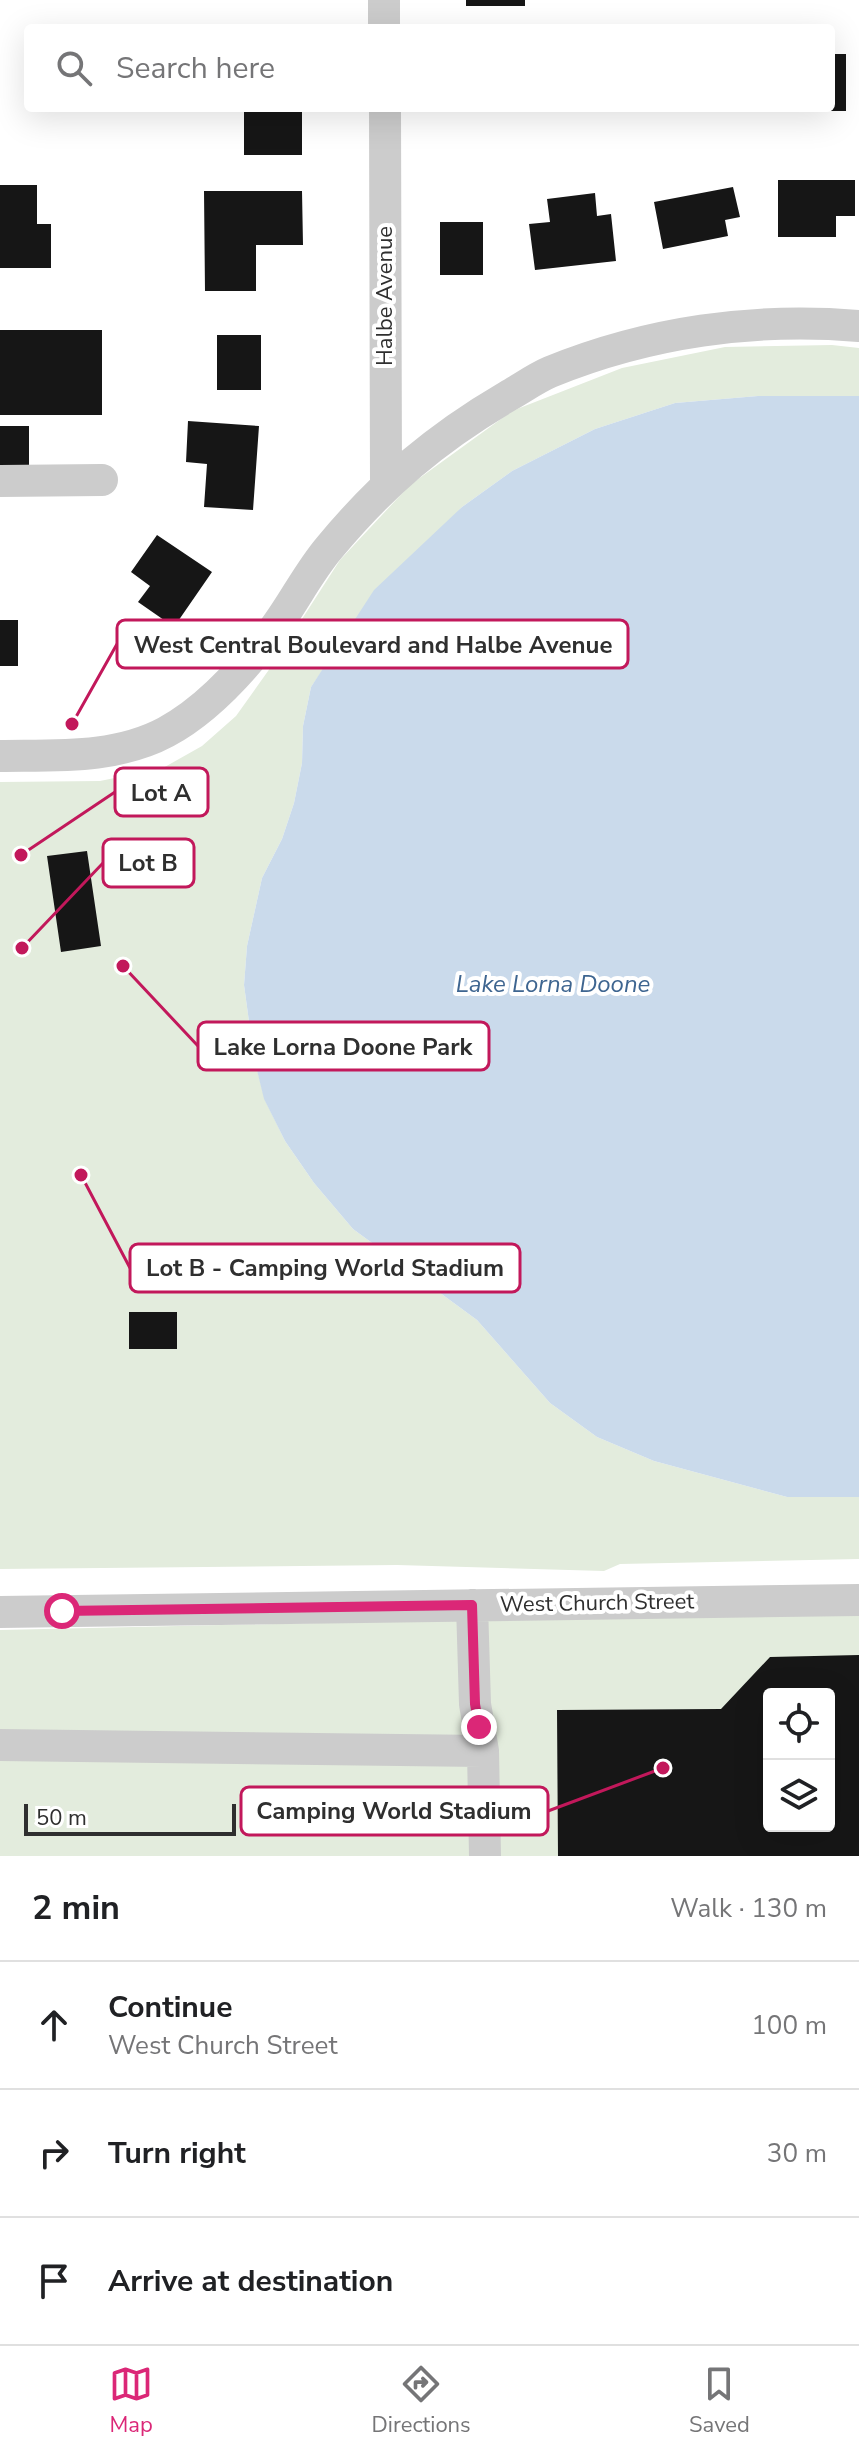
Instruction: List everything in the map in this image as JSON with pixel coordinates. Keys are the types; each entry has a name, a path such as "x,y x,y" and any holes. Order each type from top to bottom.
{"street":[{"path":"384,0 384,24"},
{"name":"Halbe Avenue","path":"385,112 386,483"},
{"path":"0,756 84,754 135,746 168,731 212,700 271,634 327,550 386,483 466,420 548,373 648,339 742,325 859,326"},
{"path":"0,481 102,480"},
{"name":"West Church Street","path":"0,1612 859,1600"},
{"path":"472,1605 475,1704 483,1751 485,1856"},
{"path":"0,1745 483,1751"}],"green space":[{"path":"832,345 859,348 859,396 758,396 675,403 595,429 512,471 462,507 340,645 311,687 294,803 282,839 262,878 247,946 244,985 254,1058 265,1100 285,1141 314,1183 353,1229 477,1320 550,1403 597,1437 654,1461 787,1497 859,1497 859,1559 620,1564 604,1571 397,1565 0,1569 0,782 100,781 163,768 202,746 236,716 340,560 410,485 512,411 622,368 725,347"},
{"path":"859,1611 859,1856 0,1856 0,1630"}],"water":[{"name":"Lake Lorna Doone","path":"758,396 859,396 859,1497 787,1497 654,1461 597,1437 550,1403 477,1320 353,1229 314,1183 285,1141 264,1099 254,1058 244,985 247,946 262,878 282,839 294,803 311,687 374,590 462,507 512,471 595,429 675,403"}],"building":[{"path":"466,0 525,0 525,6 466,6"},
{"path":"835,54 846,54 846,111 835,111"},
{"path":"244,112 302,112 302,155 244,155"},
{"path":"778,180 855,180 855,216 836,216 836,237 778,237"},
{"path":"0,185 37,185 37,224 51,224 51,268 0,268"},
{"path":"733,187 740,217 725,220 728,236 663,249 654,202"},
{"path":"204,191 302,191 303,245 256,245 256,291 205,291"},
{"path":"595,193 597,216 611,214 616,261 535,270 529,224 550,222 547,199"},
{"path":"440,222 483,222 483,275 440,275"},
{"path":"0,330 102,330 102,415 0,415"},
{"path":"217,335 261,335 261,390 217,390"},
{"path":"188,421 259,426 253,510 204,507 207,464 186,462"},
{"path":"0,426 29,426 29,473 0,473"},
{"path":"157,535 212,572 174,627 138,602 150,586 131,572"},
{"path":"0,620 18,620 18,666 0,666"},
{"path":"87,851 101,946 61,952 47,856"},
{"path":"129,1312 177,1312 177,1349 129,1349"},
{"path":"859,1655 859,1856 558,1856 557,1710 721,1709 770,1657"}],"place":[{"name":"West Central Boulevard and Halbe Avenue","path":"72,724"},
{"name":"Lot A","path":"21,855"},
{"name":"Lot B","path":"22,948"},
{"name":"Lake Lorna Doone Park","path":"123,966"},
{"name":"Lot B - Camping World Stadium","path":"81,1175"},
{"name":"Camping World Stadium","path":"663,1768"}],"route":[{"path":"62,1611 472,1605 475,1704 479,1727"}]}
